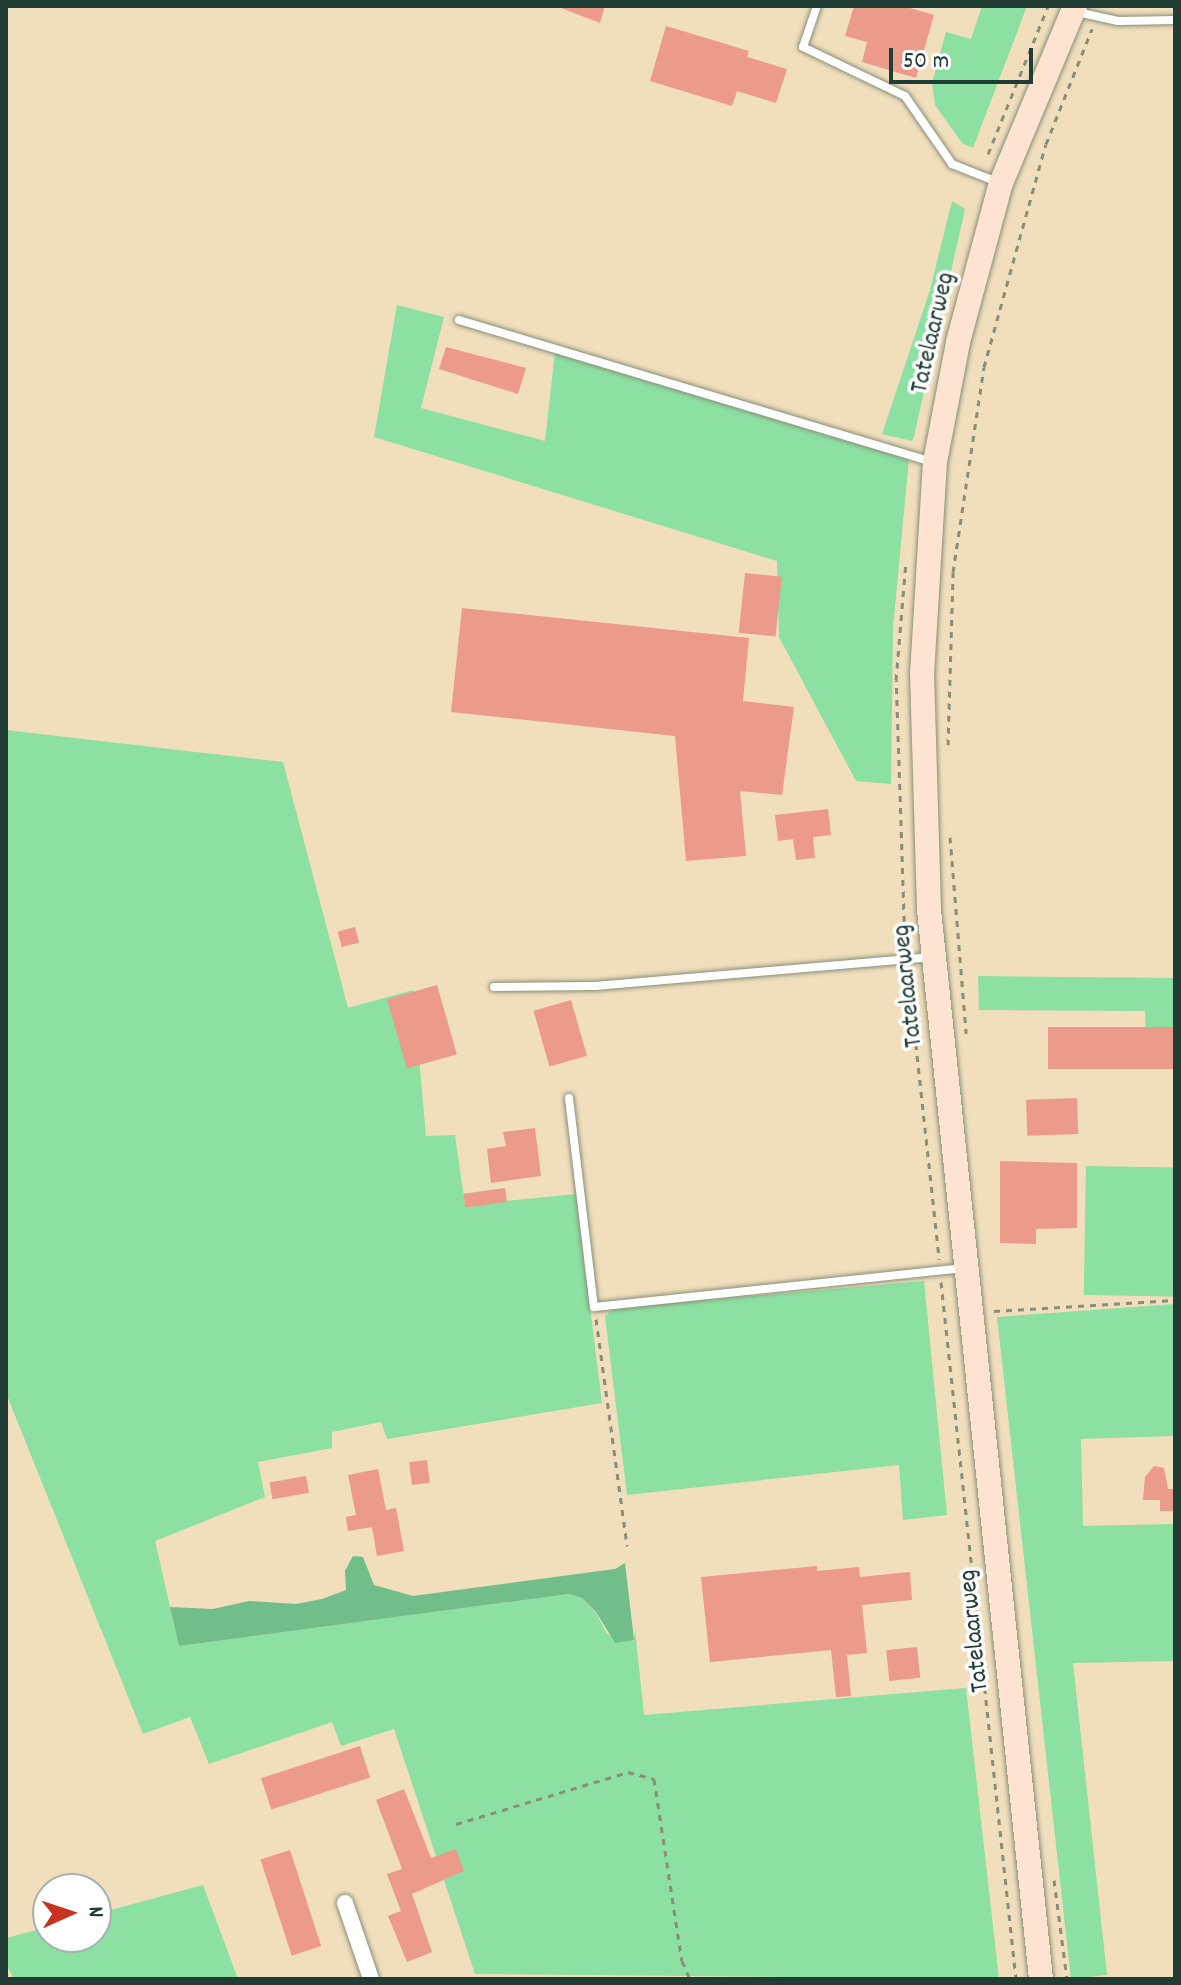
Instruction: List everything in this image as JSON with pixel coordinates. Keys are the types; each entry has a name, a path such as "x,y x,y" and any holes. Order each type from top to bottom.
{"main road":[{"name":"Tatelaarweg","path":"1041,1979 934,957 922,674 935,462 958,342 1001,183 1074,9"}],"street":[{"path":"345,1903 371,1979"}],"lane":[{"path":"817,6 803,47 905,96 952,164 1001,183"},
{"path":"1074,9 1097,17 1175,20"},
{"path":"459,320 935,462"},
{"path":"494,987 595,986 934,957"},
{"path":"569,1098 594,1307 966,1268"}],"path":[{"path":"948,749 953,572 984,367 1046,144 1097,17"},
{"name":"Tatelaarweg","path":"949,828 966,1034"},
{"path":"970,1313 1175,1300"},
{"path":"594,1307 627,1546"},
{"path":"456,1824 628,1772 654,1779 682,1961 690,1979"},
{"path":"1053,1867 1067,1979"}],"green space":[{"path":"982,6 1027,6 973,148 962,143 935,105 932,83 946,32 971,39"},
{"path":"952,201 965,209 912,441 882,434 930,290"},
{"path":"397,305 444,317 421,408 545,441 555,351 909,459 893,628 891,784 856,781 779,637 777,561 374,437"},
{"path":"6,730 283,762 348,1008 413,990 426,1136 455,1135 465,1205 576,1194 602,1403 387,1439 381,1422 332,1432 332,1448 258,1462 265,1497 155,1541 179,1646 569,1594 582,1598 596,1613 607,1634 634,1641 635,1629 644,1715 966,1688 999,1979 475,1974 394,1729 341,1746 332,1722 209,1764 190,1717 143,1734 6,1393"},
{"path":"978,976 1175,978 1175,1058 1147,1058 1145,1011 979,1010"},
{"path":"1086,1166 1175,1168 1173,1297 1084,1295"},
{"path":"924,1281 947,1515 903,1520 899,1465 627,1495 605,1316 615,1308"},
{"path":"1175,1304 1175,1436 1081,1439 1083,1526 1175,1524 1175,1661 1073,1663 1107,1975 1071,1979 997,1317"},
{"path":"353,1556 363,1557 374,1585 413,1596 615,1569 625,1563 634,1640 615,1643 596,1612 582,1598 569,1594 179,1646 170,1607 213,1609 249,1601 296,1604 322,1599 346,1590 345,1571"},
{"path":"203,1885 238,1979 14,1979 6,1964 6,1938 32,1931 32,1953 112,1953 112,1910"}],"building":[{"path":"556,6 605,6 600,23"},
{"path":"854,6 903,6 934,15 916,78 862,62 867,42 845,36"},
{"path":"666,26 749,51 747,57 787,69 776,103 737,91 732,106 650,81"},
{"path":"446,347 526,368 518,394 439,369"},
{"path":"745,573 782,577 776,637 739,633"},
{"path":"462,608 749,638 743,701 794,707 782,795 740,791 746,856 686,861 675,736 451,712"},
{"path":"828,809 831,835 813,837 815,858 796,860 793,839 778,841 775,815"},
{"path":"355,927 359,942 342,947 338,932"},
{"path":"437,985 457,1054 407,1069 387,999"},
{"path":"571,1000 587,1056 549,1067 534,1011"},
{"path":"1048,1027 1175,1027 1175,1069 1048,1069"},
{"path":"1077,1098 1078,1134 1027,1136 1026,1100"},
{"path":"535,1128 541,1176 491,1183 487,1149 506,1146 503,1132"},
{"path":"1000,1161 1077,1163 1077,1228 1036,1229 1036,1244 1000,1243"},
{"path":"505,1188 507,1202 465,1208 463,1194"},
{"path":"427,1460 430,1483 412,1485 409,1462"},
{"path":"1154,1466 1164,1468 1168,1489 1175,1489 1175,1511 1160,1511 1160,1500 1143,1500 1145,1477"},
{"path":"378,1469 386,1510 396,1508 404,1551 377,1556 372,1527 348,1531 346,1517 356,1515 348,1475"},
{"path":"306,1476 309,1493 273,1499 270,1482"},
{"path":"817,1566 817,1571 859,1567 860,1577 910,1572 912,1600 862,1605 867,1653 847,1655 851,1696 836,1697 831,1650 710,1662 701,1577"},
{"path":"917,1647 920,1678 889,1681 886,1650"},
{"path":"360,1746 370,1777 271,1810 261,1778"},
{"path":"404,1789 431,1858 456,1849 464,1871 412,1894 432,1952 407,1962 388,1916 401,1911 387,1874 402,1869 376,1800"},
{"path":"290,1850 321,1946 292,1956 261,1860"}]}
